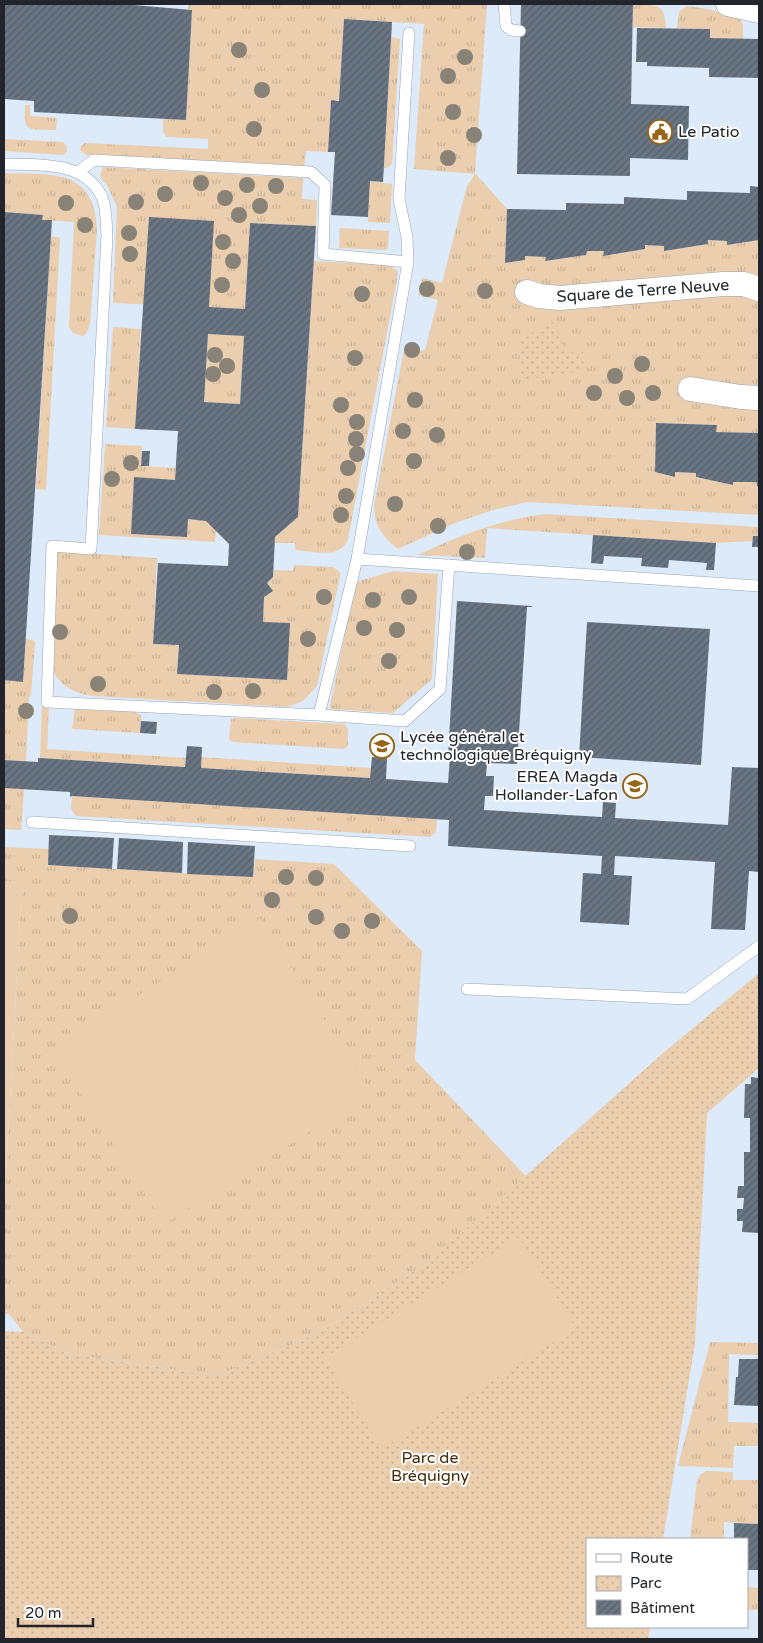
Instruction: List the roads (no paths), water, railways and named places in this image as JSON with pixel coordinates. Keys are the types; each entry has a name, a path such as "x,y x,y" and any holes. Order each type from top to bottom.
{"street":[{"path":"728,4 759,11"},
{"name":"Square de Terre Neuve","path":"527,292 538,296 560,298 723,284 744,284 759,289"},
{"path":"690,388 741,397 759,398"}],"lane":[{"path":"504,4 506,26 511,30 520,31"},
{"path":"319,715 357,559 408,262 407,237 399,200 409,33"},
{"path":"78,172 94,160 311,172 325,185 323,254 408,262"},
{"path":"4,164 50,166 78,172 93,184 103,199 107,236 91,549 52,546 47,702 405,721 440,689 450,566"},
{"path":"357,559 759,586"},
{"path":"32,822 410,846"},
{"path":"468,989 687,999 759,946"}],"place":[{"name":"Le Patio","path":"660,132"},
{"name":"Lycée général et technologique Bréquigny","path":"382,746"},
{"name":"EREA Magda Hollander-Lafon","path":"635,786"}],"park label":[{"name":"Parc de Bréquigny","path":"430,1467"}]}
